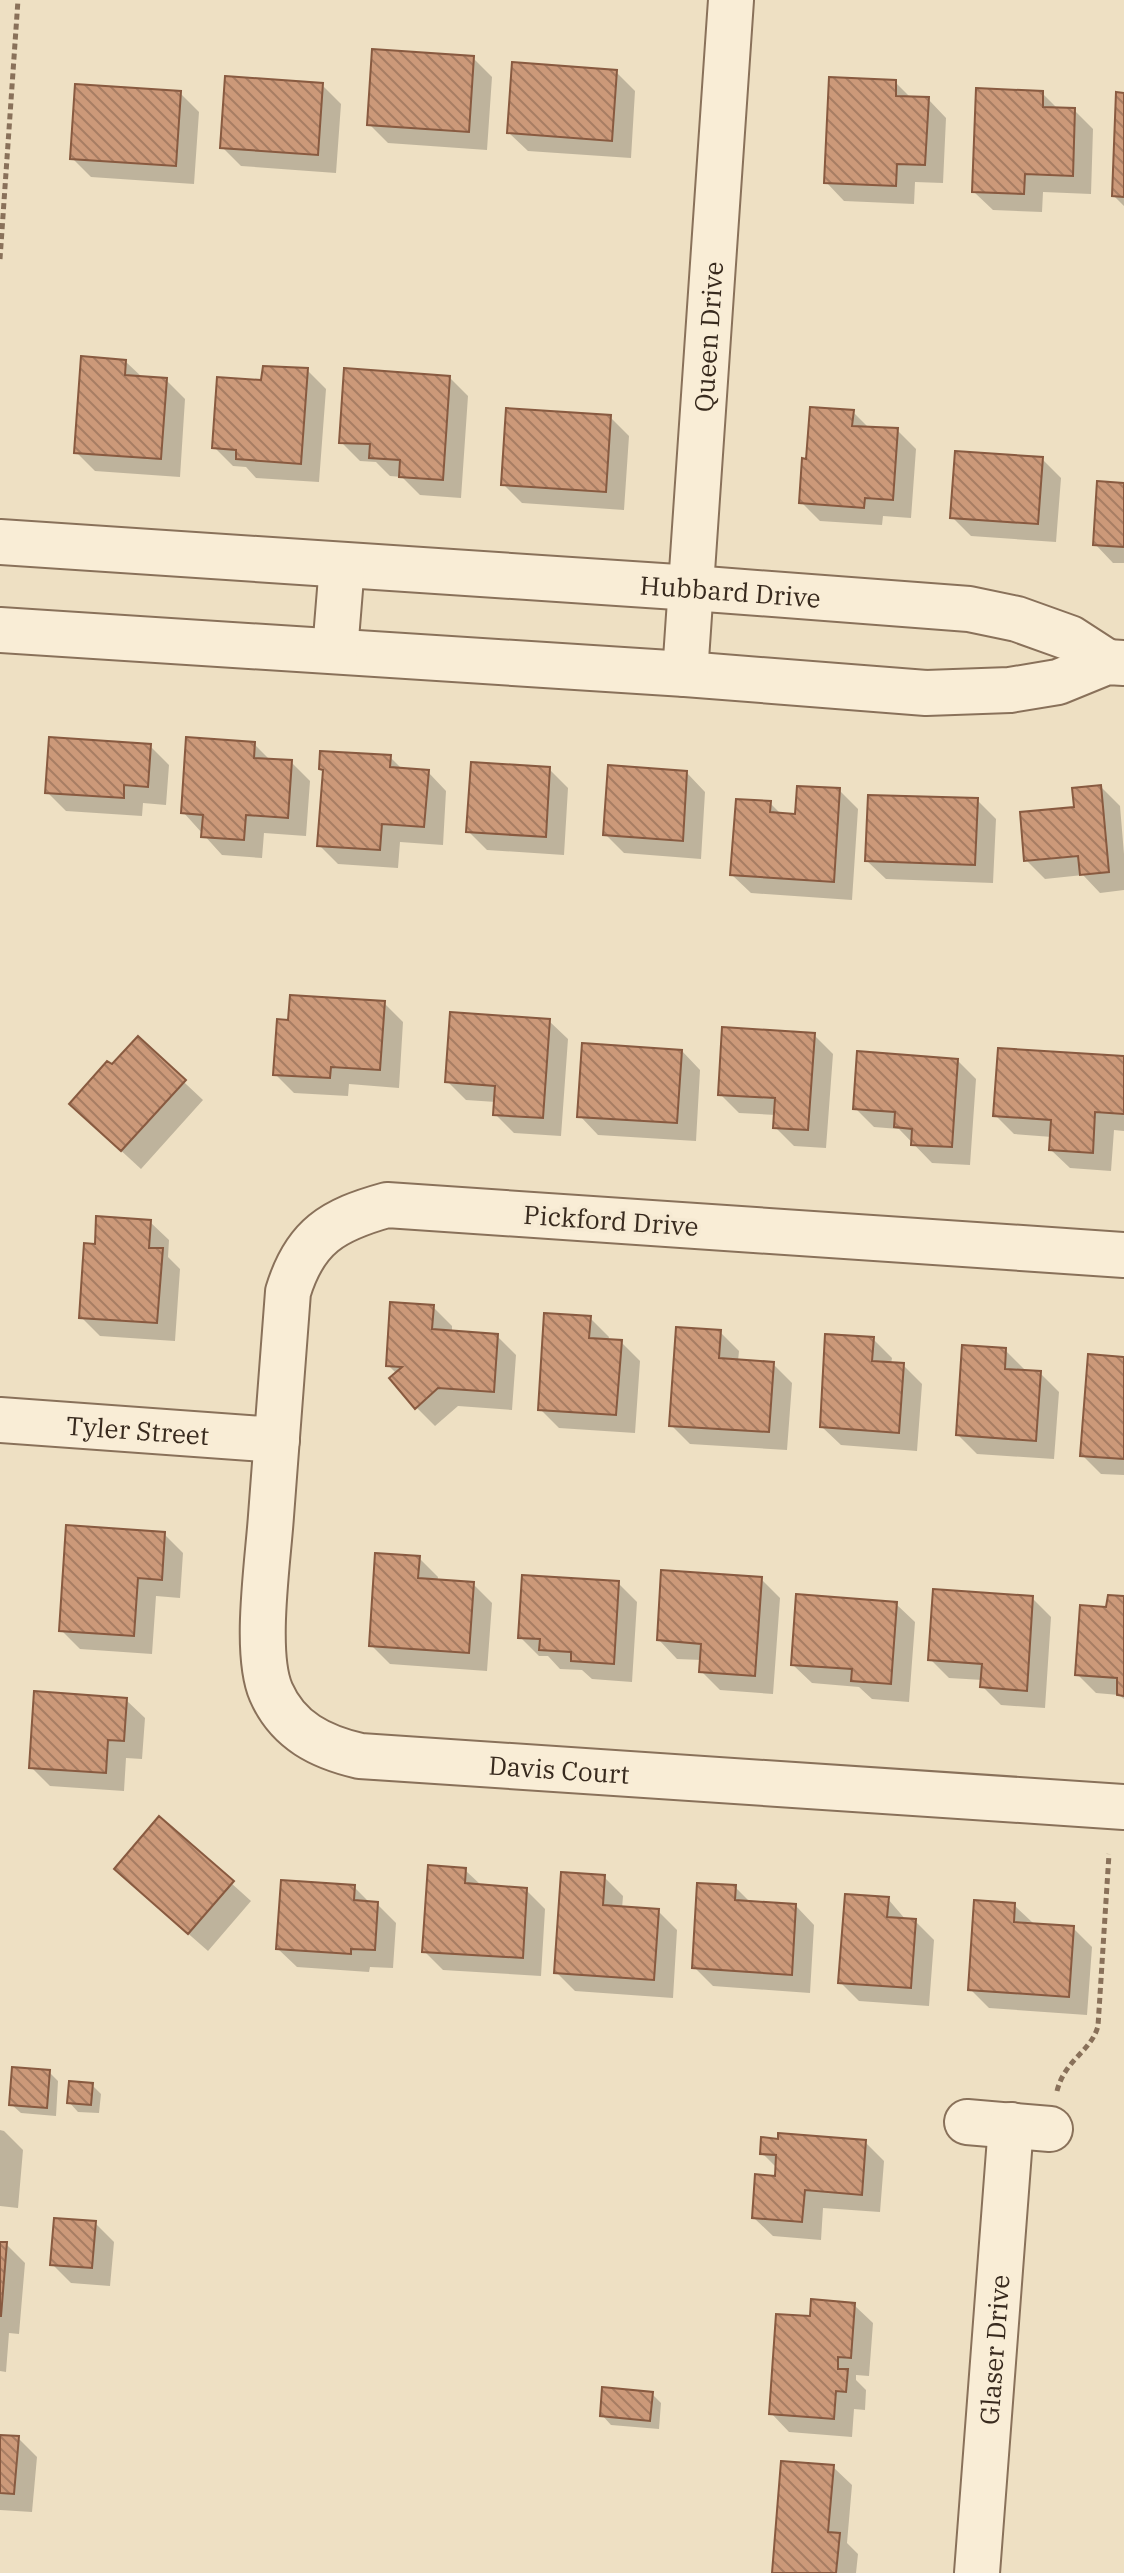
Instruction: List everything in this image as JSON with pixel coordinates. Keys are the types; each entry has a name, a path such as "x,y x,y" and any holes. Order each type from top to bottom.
{"street":[{"name":"Queen Drive","path":"685,674 731,0"},
{"name":"Hubbard Drive","path":"0,542 969,609 1017,619 1070,638 1116,663"},
{"path":"335,651 342,565"},
{"name":"Hubbard Drive","path":"0,630 685,674 926,693 1010,690 1058,682 1116,663"},
{"name":"Pickford Drive","path":"277,1440 288,1292 296,1265 330,1228 358,1213 387,1205 1124,1255"},
{"name":"Tyler Street","path":"0,1420 277,1440"},
{"name":"Davis Court","path":"277,1440 263,1661 270,1690 282,1711 297,1729 316,1742 360,1756 1124,1807"},
{"path":"967,2122 1030,2127"},
{"name":"Glaser Drive","path":"977,2573 1030,2127"}],"path":[{"path":"0,259 18,0"},
{"path":"1030,2127 1073,2060 1090,2043 1098,2026 1109,1854"}],"building":[{"path":"372,49 474,56 469,132 367,125"},
{"path":"512,62 617,70 612,141 507,133"},
{"path":"225,76 323,83 318,155 220,148"},
{"path":"829,77 896,80 896,96 929,97 925,165 897,164 896,186 824,183"},
{"path":"75,84 181,91 176,166 70,159"},
{"path":"976,88 1043,91 1043,107 1075,108 1073,176 1025,174 1024,194 972,192"},
{"path":"1116,92 1124,93 1124,197 1112,196"},
{"path":"81,356 126,360 125,375 167,378 161,459 74,453"},
{"path":"263,366 308,368 301,464 236,459 236,450 212,448 217,377 261,380"},
{"path":"344,368 450,376 443,480 399,477 400,460 369,458 370,444 339,443"},
{"path":"810,407 854,410 852,426 898,428 893,500 865,498 864,508 799,503"},
{"path":"506,408 611,415 606,492 501,485"},
{"path":"955,451 1043,457 1038,524 950,518"},
{"path":"1097,481 1124,483 1124,547 1093,545"},
{"path":"49,737 151,744 148,787 124,785 124,798 45,793"},
{"path":"186,737 255,742 254,758 292,760 288,818 246,815 244,840 201,837 203,815 181,813"},
{"path":"320,751 391,755 390,767 429,770 424,827 382,824 380,850 317,846 323,770 319,769"},
{"path":"471,762 550,767 546,837 466,832"},
{"path":"608,765 687,771 683,841 603,835"},
{"path":"1101,785 1109,872 1080,875 1078,856 1024,861 1020,812 1074,807 1072,788"},
{"path":"797,786 840,788 834,882 730,875 736,799 771,801 770,812 795,814"},
{"path":"868,795 978,798 975,865 865,861"},
{"path":"290,995 385,1001 380,1070 331,1067 330,1078 273,1075 277,1019 288,1020"},
{"path":"450,1012 550,1019 543,1118 493,1115 495,1086 445,1082"},
{"path":"722,1027 815,1033 808,1130 773,1128 775,1098 718,1095"},
{"path":"138,1036 186,1080 121,1151 69,1104 107,1061 112,1064"},
{"path":"582,1043 682,1050 677,1123 577,1117"},
{"path":"998,1048 1124,1056 1124,1114 1095,1112 1093,1153 1049,1150 1051,1120 993,1116"},
{"path":"857,1051 958,1059 952,1147 911,1145 912,1129 894,1127 895,1112 853,1109"},
{"path":"96,1216 151,1220 149,1248 163,1248 157,1323 79,1318 84,1243 95,1244"},
{"path":"390,1302 434,1305 432,1329 498,1334 494,1392 438,1388 415,1409 389,1378 402,1367 386,1366"},
{"path":"544,1313 591,1316 589,1338 622,1340 616,1415 538,1410"},
{"path":"676,1327 721,1330 719,1358 774,1362 769,1432 669,1426"},
{"path":"825,1334 874,1337 872,1361 904,1363 899,1433 820,1427"},
{"path":"962,1345 1006,1348 1005,1369 1041,1371 1036,1441 956,1435"},
{"path":"1088,1354 1124,1357 1124,1459 1080,1456"},
{"path":"66,1525 165,1532 162,1580 138,1578 134,1636 59,1631"},
{"path":"375,1553 420,1556 418,1578 474,1582 469,1653 369,1646"},
{"path":"661,1570 762,1577 755,1676 699,1672 701,1644 657,1640"},
{"path":"522,1575 619,1581 614,1664 571,1661 571,1652 539,1650 540,1639 518,1638"},
{"path":"933,1589 1033,1596 1027,1691 980,1687 982,1664 928,1660"},
{"path":"796,1594 897,1602 891,1684 851,1681 852,1669 791,1665"},
{"path":"1108,1595 1124,1596 1124,1696 1117,1695 1117,1678 1075,1675 1080,1605 1106,1607"},
{"path":"34,1691 127,1698 124,1741 108,1740 106,1773 29,1768"},
{"path":"159,1816 234,1881 188,1934 114,1869"},
{"path":"428,1865 466,1868 465,1883 527,1888 523,1958 422,1952"},
{"path":"561,1872 605,1875 603,1905 659,1909 654,1980 554,1973"},
{"path":"281,1880 355,1885 354,1900 378,1902 375,1950 351,1949 351,1954 276,1949"},
{"path":"697,1883 736,1885 735,1900 796,1904 792,1975 692,1968"},
{"path":"845,1894 889,1897 887,1917 916,1919 911,1988 838,1983"},
{"path":"974,1900 1015,1903 1014,1922 1074,1926 1069,1997 968,1990"},
{"path":"12,2067 50,2070 47,2108 9,2105"},
{"path":"69,2081 93,2083 91,2105 67,2103"},
{"path":"778,2133 866,2140 862,2195 805,2190 802,2222 752,2218 755,2174 775,2176 776,2155 760,2154 761,2137 778,2139"},
{"path":"54,2218 96,2221 92,2268 50,2265"},
{"path":"0,2242 7,2242 1,2316 0,2316"},
{"path":"811,2299 855,2303 851,2358 838,2357 838,2369 848,2369 846,2392 836,2391 834,2419 769,2414 776,2314 810,2316"},
{"path":"602,2387 653,2392 650,2421 600,2416"},
{"path":"0,2435 19,2436 14,2494 0,2493"},
{"path":"781,2461 834,2465 828,2532 840,2533 836,2573 772,2573"}]}
